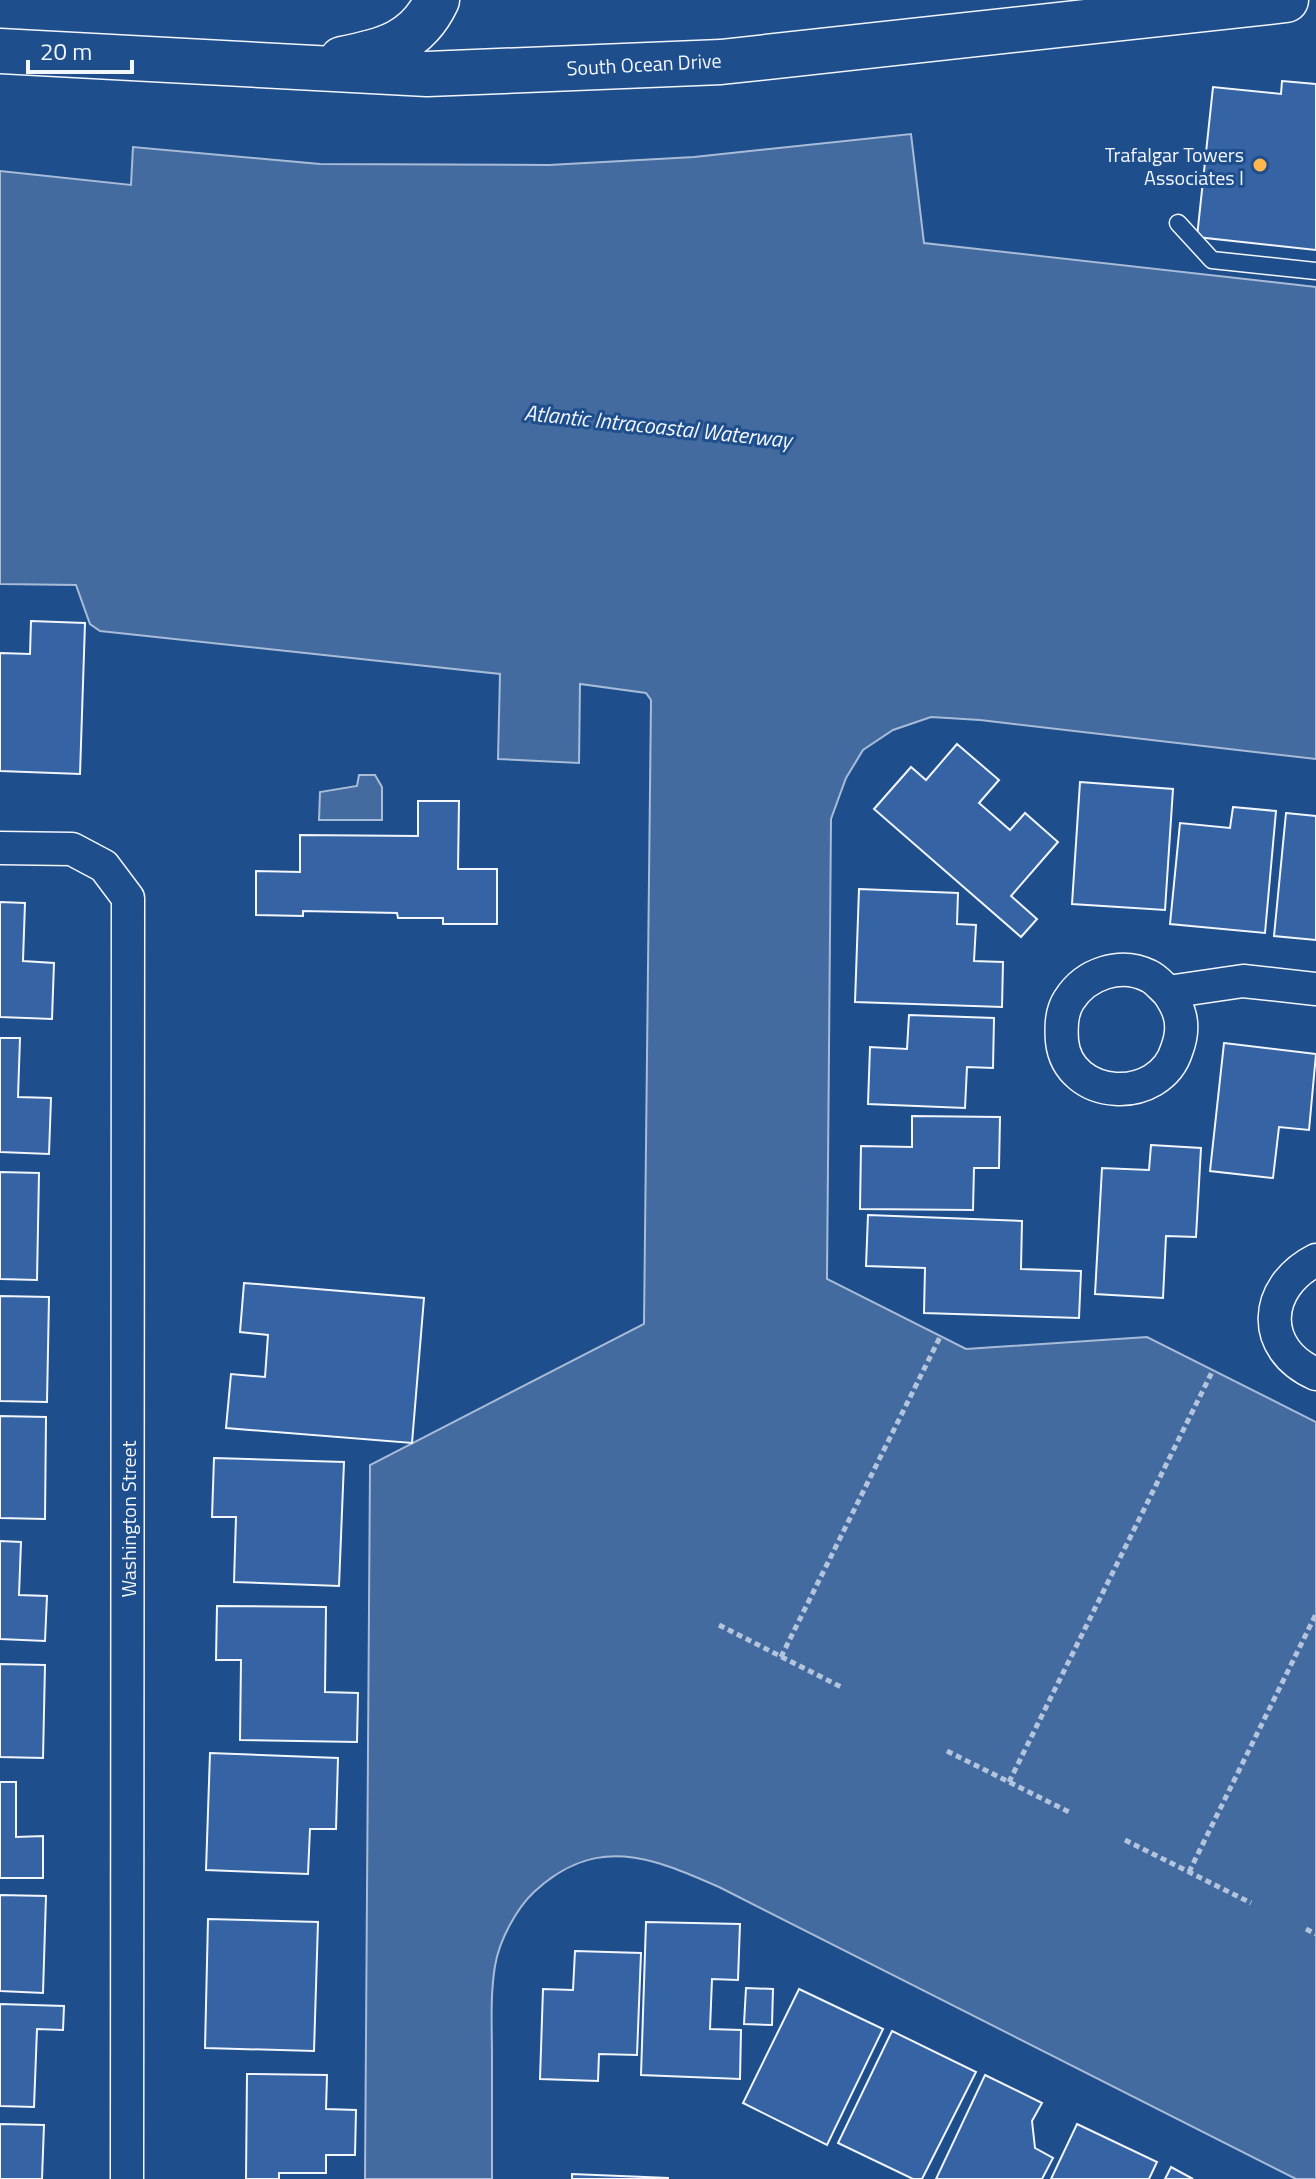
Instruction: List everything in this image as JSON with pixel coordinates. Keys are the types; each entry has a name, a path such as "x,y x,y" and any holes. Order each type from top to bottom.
{"main road":[{"path":"248,64 343,59 380,51 410,37 427,21 437,0"},
{"name":"South Ocean Drive","path":"0,51 427,74 721,62 1084,11 1286,0"}],"street":[{"name":"Washington Street","path":"0,848 72,849 104,866 128,898 127,2179"},
{"path":"1168,992 1243,981 1316,989"},
{"path":"1316,1260 1296,1271 1282,1287 1275,1309 1275,1330 1285,1351 1300,1367 1316,1374"}],"lane":[{"path":"1178,223 1212,260 1316,271"}],"path":[{"path":"781,1657 941,1335"},
{"path":"1009,1782 1213,1370"},
{"path":"1189,1872 1316,1614"},
{"path":"719,1625 843,1688"},
{"path":"947,1751 1071,1813"},
{"path":"1125,1840 1251,1903"},
{"path":"1306,1929 1316,1934"}],"water":[{"name":"Atlantic Intracoastal Waterway","path":"911,134 924,243 1316,287 1316,759 931,717 893,730 863,750 846,778 831,819 827,1279 966,1349 1147,1337 1316,1422 1316,2179 1296,2179 719,1887 670,1867 624,1856 602,1857 557,1874 527,1899 504,1936 497,1956 492,1989 492,2179 365,2179 370,1465 644,1324 651,700 646,693 580,684 579,763 498,759 500,674 100,631 90,624 76,585 0,584 0,171 131,185 133,147 320,164 549,165 694,157"},
{"path":"359,775 375,775 382,787 382,820 319,820 320,792 357,786"}],"building":[{"name":"Trafalgar Towers Associates I","path":"1282,81 1316,84 1316,250 1197,237 1213,87 1281,94"},
{"path":"31,621 85,623 80,774 0,771 0,653 30,654"},
{"path":"957,744 999,780 979,803 1010,830 1025,813 1058,842 1011,896 1037,919 1021,937 874,809 911,767 926,780"},
{"path":"1080,782 1173,789 1165,910 1072,904"},
{"path":"418,801 459,801 458,869 497,869 497,924 443,924 443,918 398,918 397,913 303,911 303,916 256,915 256,871 300,872 300,835 418,836"},
{"path":"1233,807 1276,811 1265,933 1170,924 1180,823 1230,828"},
{"path":"1286,813 1316,816 1316,940 1274,936"},
{"path":"859,889 958,893 957,924 976,925 974,961 1003,962 1002,1007 855,1002"},
{"path":"0,902 25,903 23,961 54,963 52,1019 0,1017"},
{"path":"909,1015 994,1018 993,1068 967,1067 965,1108 868,1104 870,1047 907,1049"},
{"path":"0,1038 20,1038 18,1097 51,1098 49,1154 0,1152"},
{"path":"1224,1043 1316,1054 1309,1130 1279,1127 1273,1178 1210,1171"},
{"path":"912,1116 1000,1117 999,1168 974,1168 973,1210 860,1209 861,1146 912,1147"},
{"path":"1151,1145 1201,1148 1196,1237 1166,1236 1163,1298 1095,1294 1102,1168 1149,1170"},
{"path":"0,1172 39,1173 37,1280 0,1279"},
{"path":"868,1215 1022,1221 1021,1269 1081,1271 1079,1318 924,1313 925,1268 866,1266"},
{"path":"244,1283 424,1298 412,1443 226,1428 231,1374 265,1377 268,1335 240,1332"},
{"path":"0,1296 49,1297 47,1402 0,1401"},
{"path":"0,1416 46,1417 45,1519 0,1518"},
{"path":"214,1458 344,1462 339,1586 234,1582 236,1517 212,1517"},
{"path":"0,1541 21,1542 19,1595 47,1596 45,1641 0,1639"},
{"path":"217,1606 326,1607 325,1692 358,1693 357,1742 240,1740 241,1660 216,1660"},
{"path":"0,1664 45,1665 43,1758 0,1757"},
{"path":"210,1753 338,1758 336,1829 310,1829 308,1874 206,1870"},
{"path":"0,1782 16,1782 16,1837 43,1836 43,1878 0,1878"},
{"path":"0,1895 46,1896 43,1993 0,1991"},
{"path":"208,1919 318,1922 314,2051 205,2048"},
{"path":"646,1922 740,1924 738,1980 712,1979 710,2029 741,2030 740,2079 641,2075"},
{"path":"575,1951 641,1953 637,2055 599,2054 598,2081 540,2079 543,1989 573,1990"},
{"path":"746,1988 773,1989 772,2025 744,2024"},
{"path":"799,1989 883,2029 827,2145 743,2103"},
{"path":"0,2004 64,2006 63,2030 37,2029 34,2107 0,2106"},
{"path":"892,2031 976,2072 922,2179 913,2179 838,2143"},
{"path":"247,2074 327,2075 326,2109 356,2110 355,2155 326,2155 326,2173 279,2173 279,2179 246,2179"},
{"path":"985,2075 1042,2103 1032,2121 1035,2148 1053,2158 1042,2179 936,2179"},
{"path":"0,2124 44,2125 42,2179 0,2179"},
{"path":"1077,2124 1157,2162 1149,2179 1051,2179"},
{"path":"1171,2167 1193,2179 1165,2179"},
{"path":"572,2174 668,2178 668,2179 572,2179"}],"place":[{"name":"Trafalgar Towers Associates I","path":"1260,165"}]}
